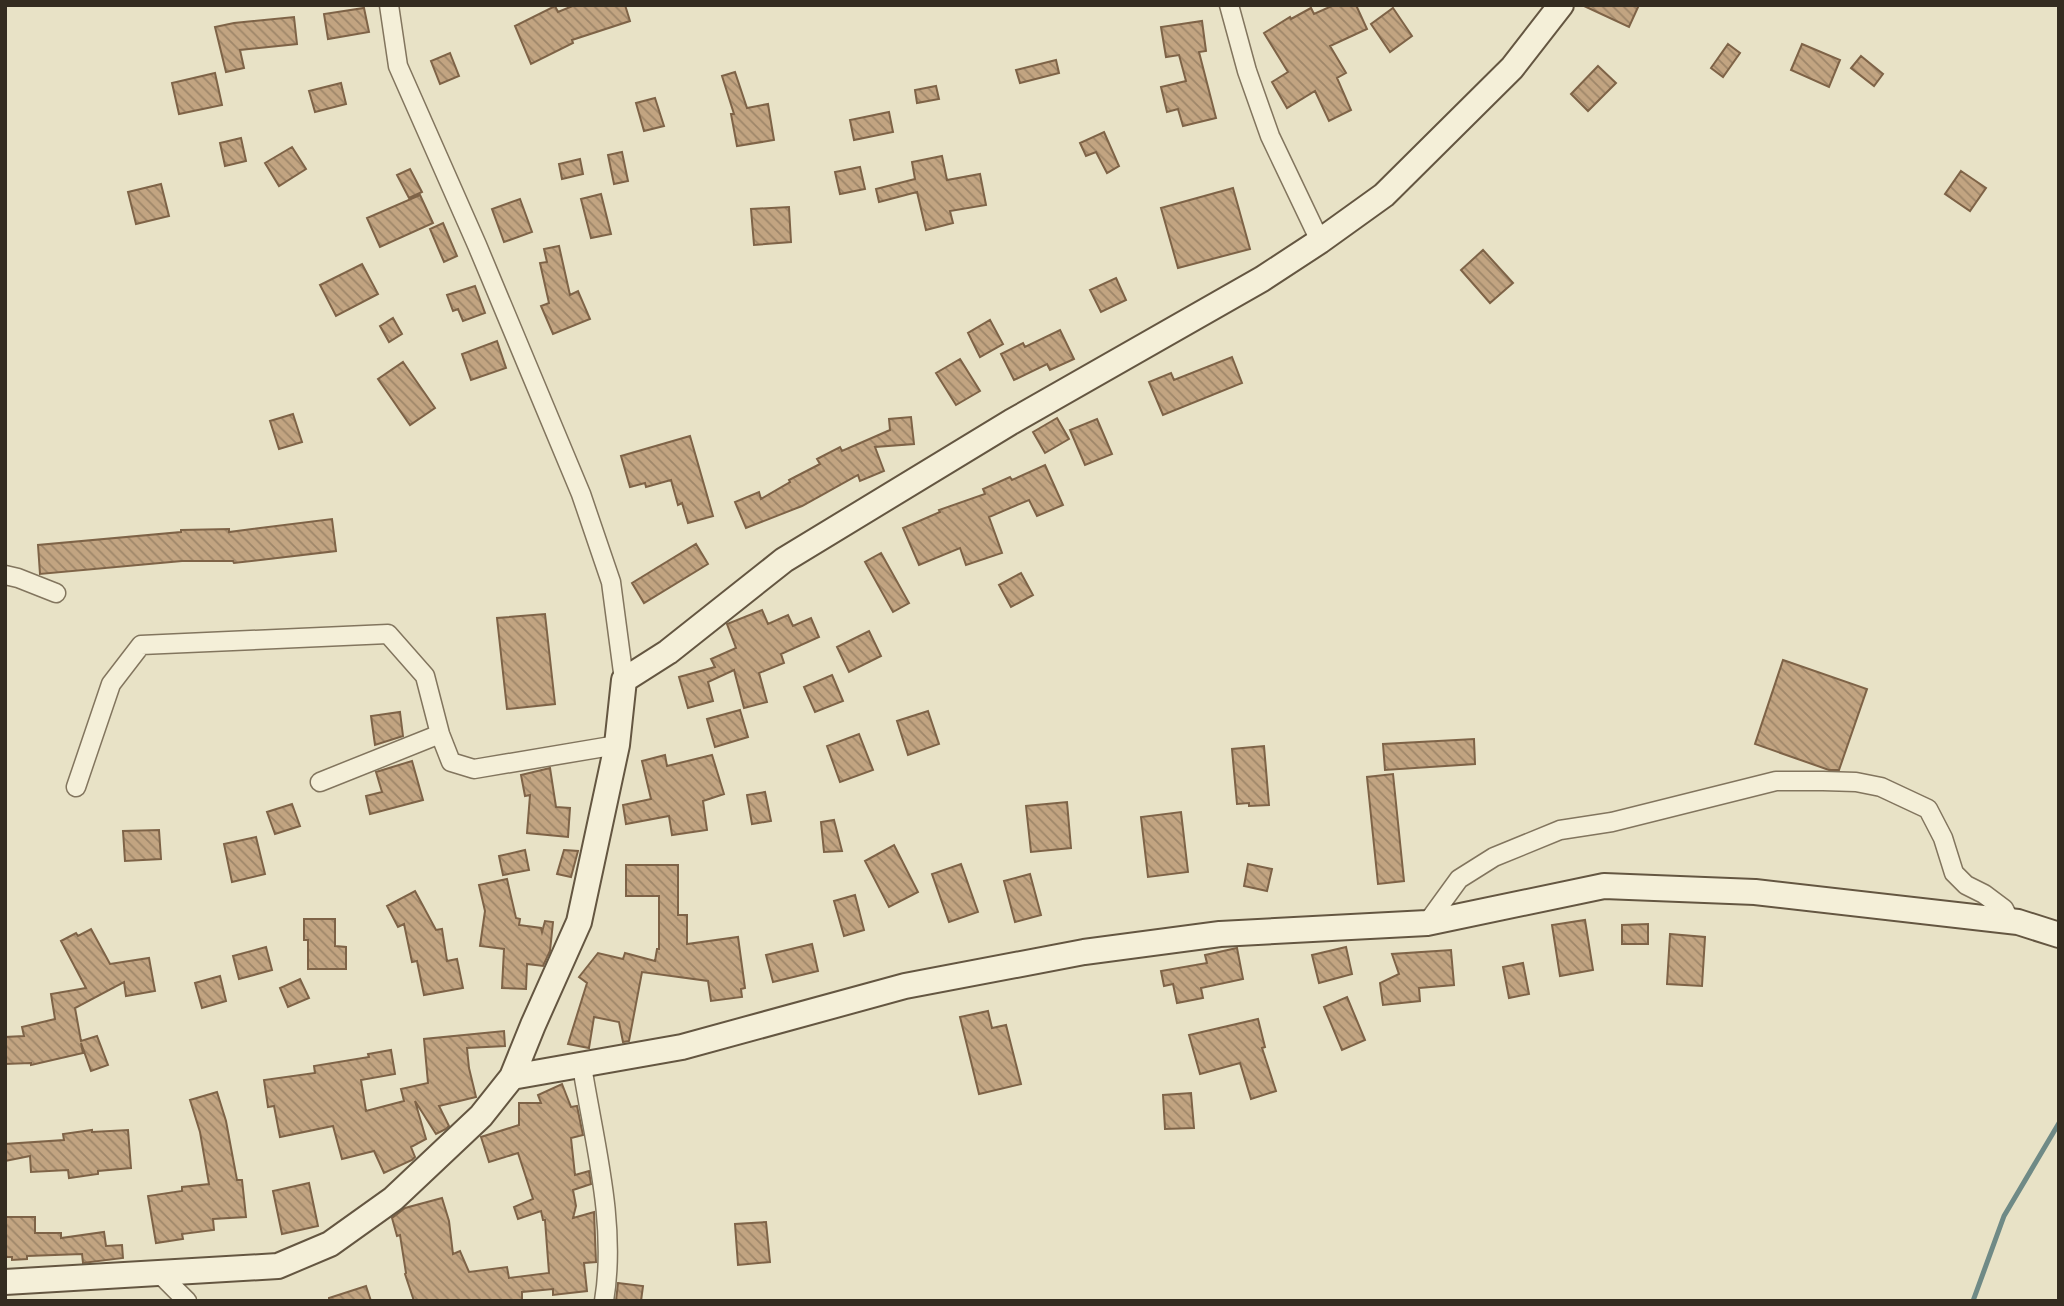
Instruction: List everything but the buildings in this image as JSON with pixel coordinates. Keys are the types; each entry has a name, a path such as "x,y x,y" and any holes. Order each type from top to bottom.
{"street":[{"path":"5,1282 278,1266 330,1244 393,1199 481,1116 512,1077 579,922 617,745 624,680 611,582 581,494 477,245 398,66 389,5"},
{"path":"1228,5 1270,136 1321,241"},
{"path":"624,680 668,652 784,560 1011,422 1262,279 1321,241 1384,195 1512,68 1561,5"},
{"path":"5,575 56,593"},
{"path":"76,787 111,684 141,645 388,634 425,676 440,734 451,762 474,769 617,745"},
{"path":"320,782 440,734"},
{"path":"1427,923 1459,879 1494,857 1560,830 1612,822 1776,781 1856,782 1881,788 1928,809 1943,838 1954,873 1966,885 2004,909 2014,921"},
{"path":"512,1077 682,1047 905,986 1084,952 1220,934 1427,923 1604,886 1755,892 2014,921 2059,935"},
{"path":"582,1066 606,1210 608,1276 604,1301"},
{"path":"159,1273 187,1301"}],"waterway":[{"path":"1973,1301 2004,1216 2059,1123"}]}
